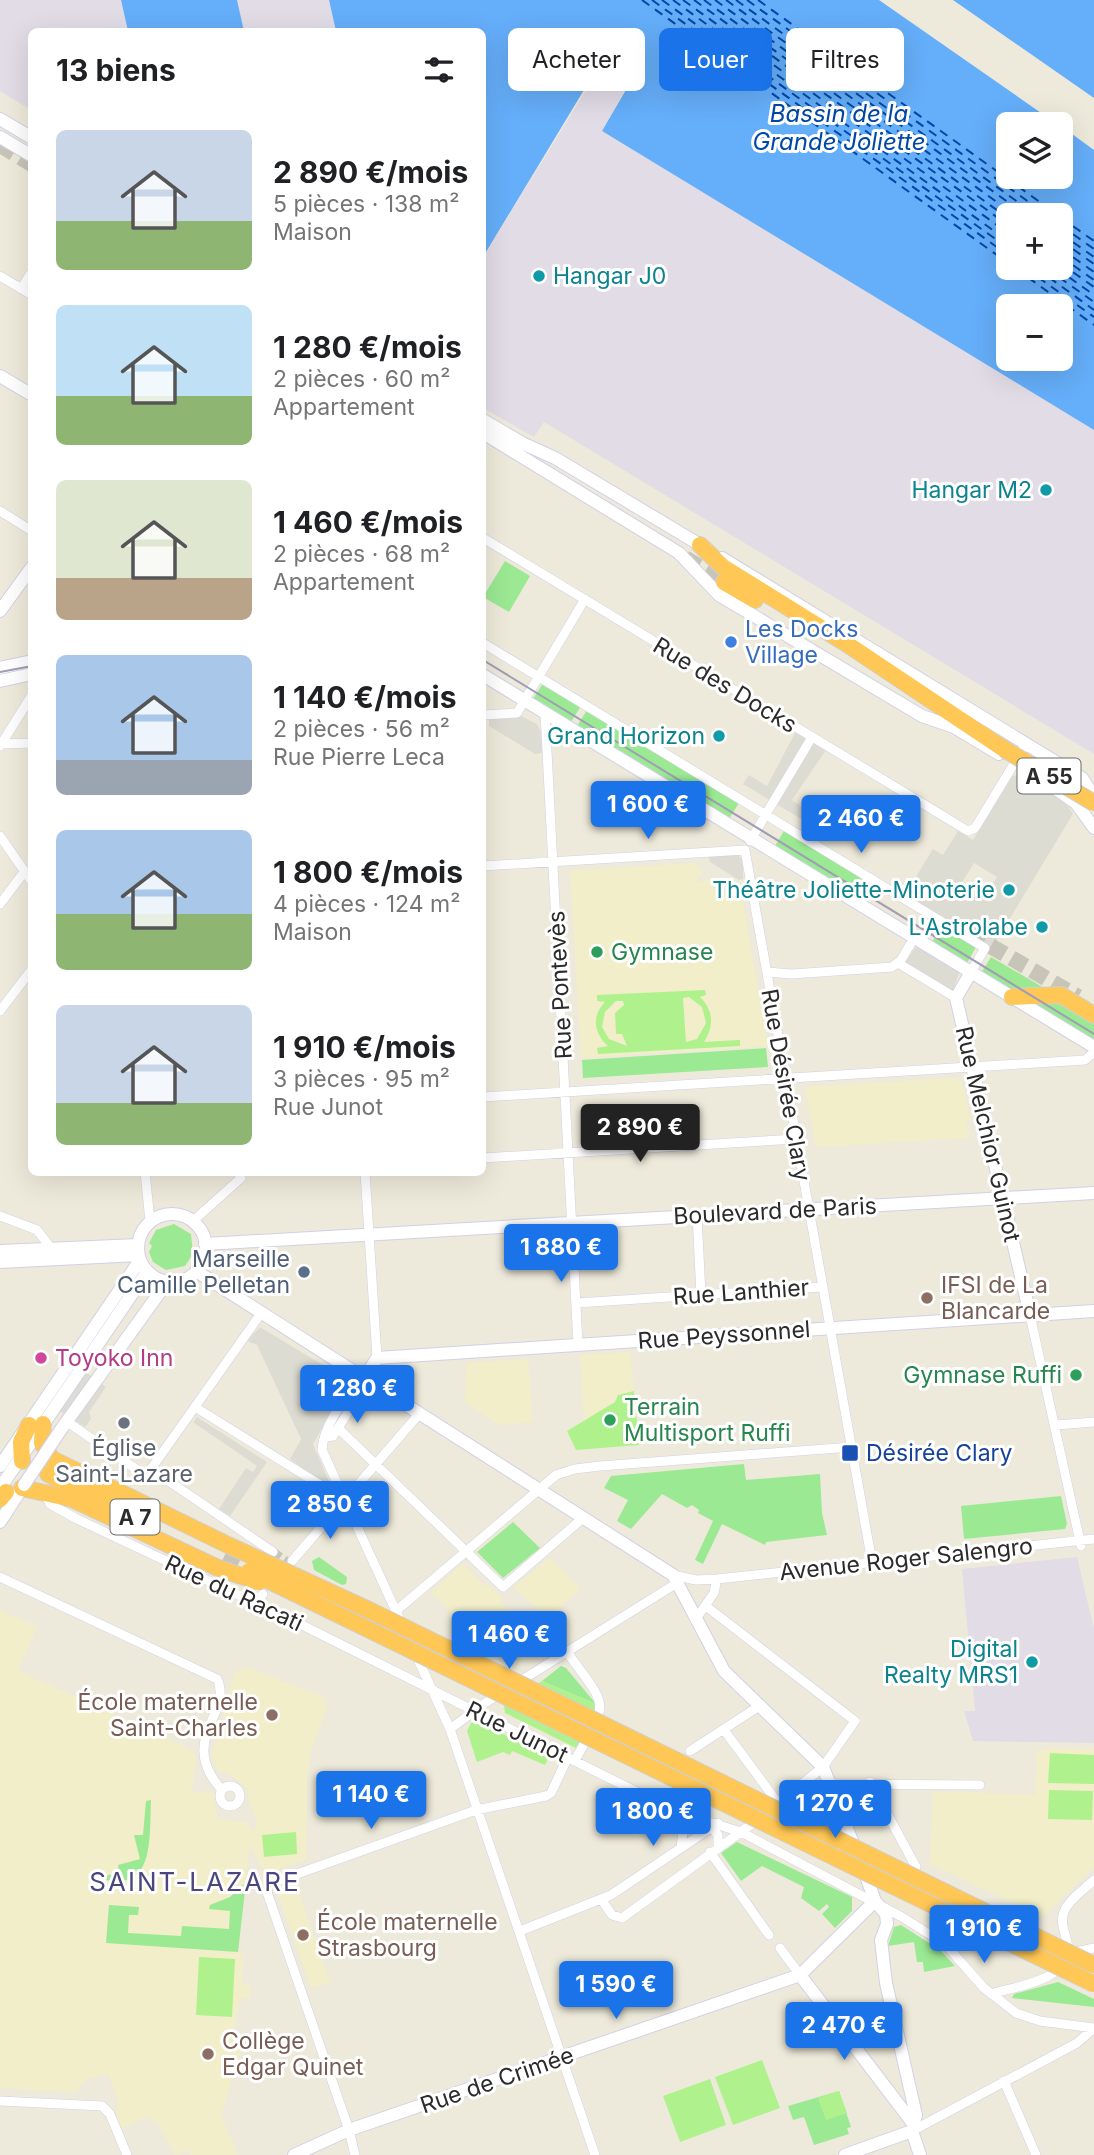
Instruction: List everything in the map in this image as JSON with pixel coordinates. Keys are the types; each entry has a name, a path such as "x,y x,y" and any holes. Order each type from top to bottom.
{"highway":[{"path":"700,545 723,567 890,678"},
{"path":"724,582 890,678"},
{"name":"A 55","path":"890,678 1094,803"},
{"path":"1012,997 1061,995 1094,1015"},
{"path":"18,1456 36,1424"},
{"name":"A 7","path":"36,1424 50,1466 223,1559 339,1596 1094,1965"},
{"path":"10,1490 43,1490 72,1499 223,1559"},
{"path":"73,1496 223,1559 1094,1984"},
{"path":"249,1571 294,1594"}],"street":[{"path":"0,120 28,136"},
{"path":"0,137 28,154"},
{"path":"0,276 28,293"},
{"path":"21,289 28,278"},
{"path":"0,376 28,393"},
{"path":"486,431 555,458 700,545 1083,778 1094,797"},
{"path":"486,431 679,553 719,595 922,716 954,727 1069,797 1094,828"},
{"path":"0,510 28,528"},
{"name":"Rue des Docks","path":"486,540 968,831 975,828 1014,763"},
{"path":"0,611 28,572"},
{"path":"486,715 517,713 585,599"},
{"path":"486,645 985,948 971,972"},
{"path":"0,668 28,662"},
{"path":"0,681 28,675"},
{"path":"486,677 748,844 914,938 1094,1049 1085,1060 486,1097"},
{"path":"1,745 28,701"},
{"name":"Rue Pontevès","path":"545,713 578,1344"},
{"path":"748,844 812,737"},
{"path":"1,745 28,743"},
{"path":"1014,763 1026,744"},
{"path":"0,836 28,876"},
{"path":"486,866 748,844"},
{"name":"Rue Désirée Clary","path":"748,844 808,1209 873,1565"},
{"path":"0,904 24,871"},
{"path":"767,972 792,974 892,967 898,963 914,938"},
{"path":"898,963 956,998"},
{"name":"Rue Melchior Guinot","path":"971,972 956,998 1057,1425 1081,1543"},
{"path":"0,1011 28,974"},
{"path":"486,1158 796,1139"},
{"path":"36,1424 141,1258 150,1221 145,1176"},
{"path":"192,1221 242,1178 241,1176"},
{"path":"365,1176 377,1358 362,1381 350,1393 326,1431 323,1441 346,1501 450,1728 595,2155"},
{"name":"Boulevard de Paris","path":"205,1244 1094,1192"},
{"path":"10,1490 64,1425 168,1281 184,1279 196,1271 204,1258 205,1244 199,1228 192,1221 172,1213 150,1221"},
{"path":"697,1215 701,1295"},
{"path":"0,1216 37,1230 51,1248"},
{"path":"0,1251 51,1248 141,1258 168,1281"},
{"path":"0,1262 141,1258"},
{"path":"196,1271 262,1312 362,1381 420,1413 536,1492 583,1518 675,1579 724,1671 824,1767 875,1901 887,1919 881,1940 886,1983 916,2115 912,2127"},
{"name":"Rue Lanthier","path":"577,1303 822,1287"},
{"name":"Rue Peyssonnel","path":"377,1358 1094,1311"},
{"path":"64,1425 146,1476 262,1312"},
{"path":"323,1441 333,1436 357,1398 362,1381"},
{"path":"195,1407 346,1501"},
{"path":"292,1561 420,1413"},
{"path":"1057,1425 1094,1422"},
{"path":"338,1428 503,1587 583,1518"},
{"path":"396,1611 556,1475 575,1469 852,1447"},
{"path":"0,1522 18,1456"},
{"path":"151,1469 273,1552"},
{"name":"Rue du Racati","path":"43,1490 46,1499 55,1508 432,1689"},
{"name":"Avenue Roger Salengro","path":"675,1579 717,1580 1081,1543 1094,1539"},
{"path":"0,1577 217,1679 220,1690 203,1748 203,1760 207,1773 222,1790"},
{"path":"450,1728 469,1715 478,1713 482,1705 675,1579"},
{"path":"695,1620 707,1607 717,1580"},
{"path":"255,1603 263,1594"},
{"path":"601,1899 612,1915 622,1918 741,1832 824,1767 855,1721 707,1607"},
{"path":"355,2155 349,2130 267,1892 275,1880 477,1810 548,1795 600,1716 602,1706 598,1694 567,1652"},
{"name":"Rue Junot","path":"432,1689 677,1812 741,1832 875,1901 937,1938 1005,2007 1029,2018 1094,2028"},
{"path":"690,1751 761,1706"},
{"path":"724,1730 778,1803"},
{"path":"831,1784 870,1782 980,1785"},
{"path":"870,1782 916,1867"},
{"path":"677,1812 683,1832 681,1847"},
{"path":"520,1931 601,1899 714,1825 718,1835 714,1849 769,1935"},
{"path":"991,1994 1047,1977 1061,1968 1068,1952 1062,1922 1064,1910 1094,1880"},
{"name":"Rue de Crimée","path":"294,2155 349,2130 800,1975 875,1901"},
{"path":"780,1948 912,2127 920,2155"},
{"path":"1068,1952 1094,1948"},
{"path":"845,2155 912,2127 1004,2081 1077,2043 1094,2028"},
{"path":"1004,2081 1036,2155"},
{"path":"0,2101 102,2106 110,2114 127,2155"}],"shaded area":[{"path":"0,0 121,0 127,28 28,28 28,108 0,91"},
{"path":"237,0 329,0 335,28 243,28"},
{"path":"586,91 625,91 602,131 1094,430 1094,754 544,422 534,437 486,410 486,252"},
{"path":"521,716 537,724 541,732 542,753 535,754 489,726 489,718"},
{"path":"795,733 826,750 792,800 808,811 803,820 743,784 749,775 767,786"},
{"path":"1022,774 1063,799 1073,814 992,948 904,896 933,849 943,855 958,831 973,840 1012,776","holes":["974,863 997,877 985,898 961,884"]},
{"path":"737,854 743,860 743,879 739,880 710,862 708,855"},
{"path":"694,863 703,872 695,882 711,879 715,896 741,892 768,1046 581,1058 570,871"},
{"path":"918,944 960,971 953,991 905,962"},
{"path":"955,1078 962,1083 971,1120 966,1121 970,1138 816,1147 805,1087"},
{"path":"260,1327 346,1379 346,1387 313,1444 332,1489 290,1459 301,1439 257,1345 247,1341"},
{"path":"630,1352 634,1391 618,1396 616,1402 584,1421 580,1355"},
{"path":"528,1359 533,1422 499,1425 465,1402 467,1363"},
{"path":"83,1370 106,1387 89,1412 91,1419 85,1427 56,1409"},
{"path":"197,1417 267,1462 230,1516 219,1509 246,1468 253,1472 257,1466 193,1422"},
{"path":"1077,1557 1094,1629 1094,1743 973,1741 964,1711 975,1711 962,1569"},
{"path":"550,1558 580,1589 548,1620 514,1587"},
{"path":"463,1564 485,1587 488,1584 498,1593 503,1599 501,1602 524,1625 491,1651 431,1592"},
{"path":"0,1610 37,1627 18,1671 194,1751 196,1759 192,1792 214,1793 217,1819 248,1823 251,1831 256,1829 256,1820 244,1785 225,1771 218,1773 211,1757 235,1672 246,1667 325,1698 327,1709 312,1747 307,1776 307,1859 271,1872 264,1871 250,1846 237,1953 244,1954 242,1983 251,1987 250,1997 239,2000 233,2047 241,2050 221,2115 238,2155 190,2155 188,2150 175,2155 159,2125 148,2116 121,2129 117,2116 118,2100 108,2074 86,2079 76,2092 0,2088"},
{"path":"1094,1749 1094,1867 1043,1917 930,1864 933,1791 1035,1795 1037,1750"},
{"name":"École maternelle Strasbourg","path":"295,1882 330,1982 311,1988 276,1888"}],"green space":[{"path":"505,561 530,576 509,612 486,599 486,592"},
{"path":"543,683 581,706 571,722 533,699"},
{"path":"587,710 739,803 729,819 577,726"},
{"path":"784,831 864,880 855,895 775,846"},
{"path":"941,926 976,947 967,963 932,942"},
{"path":"991,957 1046,989 1013,992 981,973"},
{"path":"705,990 706,995 700,997 708,1008 711,1024 704,1042 740,1040 740,1046 598,1054 597,1048 608,1046 597,1030 596,1019 605,1002 597,1001 597,995","holes":["689,997 702,1007 706,1023 697,1039 686,1042 683,998","616,1001 623,1001 624,1005 615,1013 616,1034 622,1034 627,1046 609,1039 602,1027 605,1012"]},
{"path":"1053,999 1070,1006 1094,1023 1094,1042 1029,1003"},
{"path":"766,1048 768,1067 583,1078 582,1060"},
{"path":"174,1224 191,1234 193,1254 185,1266 166,1270 153,1262 149,1252 152,1246 149,1243 156,1230"},
{"name":"Terrain Multisport Ruffi","path":"634,1391 639,1445 576,1450 567,1431 615,1402 618,1395"},
{"path":"744,1464 746,1480 820,1474 822,1513 827,1535 766,1542 765,1545 722,1524 703,1564 695,1560 713,1521 698,1513 699,1510 692,1505 687,1508 662,1494 631,1529 617,1521 628,1500 604,1488 611,1476"},
{"path":"1061,1496 1067,1524 1065,1529 964,1539 961,1506"},
{"path":"513,1522 540,1548 503,1578 477,1552"},
{"path":"319,1557 347,1577 346,1584 342,1585 314,1570 312,1561"},
{"path":"561,1666 566,1668 596,1704 542,1681"},
{"path":"542,1681 596,1704 596,1713 576,1748 505,1713 504,1706"},
{"path":"477,1721 549,1757 545,1765 512,1751 510,1755 503,1752 477,1762 467,1731 471,1723"},
{"path":"1050,1753 1094,1755 1094,1784 1048,1783"},
{"path":"811,1784 824,1787 839,1829 789,1804 788,1800"},
{"path":"1049,1790 1093,1791 1092,1820 1048,1819"},
{"path":"151,1800 149,1846 140,1871 131,1879 118,1881 99,1878 119,1872 118,1865 140,1859 134,1835 143,1835 146,1801"},
{"path":"296,1832 297,1854 264,1857 262,1835"},
{"path":"737,1842 852,1897 852,1911 835,1928 822,1914 829,1907 827,1904 819,1911 801,1898 804,1887 762,1866 741,1881 721,1853"},
{"path":"246,1882 238,1952 106,1943 109,1905 139,1907 138,1915 129,1915 128,1933 181,1936 182,1926 229,1929 230,1911 209,1909 210,1905 230,1897"},
{"path":"901,1925 940,1950 955,1966 924,1972 923,1962 917,1962 914,1942 888,1946 894,1927"},
{"path":"199,1957 235,1959 232,2017 196,2015"},
{"path":"1058,1982 1094,1999 1094,2007 1012,1998 1014,1994"},
{"path":"762,2060 780,2108 733,2125 715,2077"},
{"path":"710,2079 726,2125 680,2142 663,2096"},
{"path":"839,2091 851,2127 847,2128 849,2134 814,2145 804,2117 793,2120 788,2106"},
{"path":"839,2091 847,2113 826,2120 818,2098"}],"water":[{"path":"121,0 237,0 243,28 127,28"},
{"name":"Bassin de la Grande Joliette","path":"329,0 879,0 1040,112 996,112 996,189 1073,189 1073,135 1094,150 1094,430 997,371 1073,371 1073,294 996,294 996,370 602,131 625,91 645,91 645,28 508,28 508,91 583,91 486,252 486,28 335,28"},
{"path":"953,0 1094,0 1094,98"}],"ferry route":[{"path":"642,0 996,254"},
{"path":"652,0 996,246"},
{"path":"662,0 996,239"},
{"path":"673,0 996,232"},
{"path":"683,0 996,224"},
{"path":"694,0 996,216"},
{"path":"704,0 996,209"},
{"path":"715,0 998,203"},
{"path":"726,0 1009,203"},
{"path":"736,0 1019,203"},
{"path":"747,0 1030,203"},
{"path":"758,0 1041,203"},
{"path":"1073,226 1094,241"},
{"path":"1073,234 1094,249"},
{"path":"1073,242 1094,257"},
{"path":"1073,249 1094,264"},
{"path":"1073,257 1094,272"},
{"path":"1073,265 1094,280"},
{"path":"1073,272 1094,287"},
{"path":"1032,280 1094,325"},
{"path":"1042,280 1094,317"},
{"path":"1053,280 1094,310"},
{"path":"1063,280 1094,302"},
{"path":"1073,280 1094,295"}],"tunnel":[{"path":"0,145 28,162"},
{"path":"685,558 724,582"},
{"path":"970,934 1078,997"},
{"path":"273,1552 290,1564"},
{"path":"223,1559 249,1571"}],"tram line":[{"path":"486,662 1094,1034"},
{"path":"0,672 28,667"}],"place":[{"name":"Hangar J0","path":"539,276"},
{"name":"Hangar M2","path":"1046,490"},
{"name":"Les Docks Village","path":"731,642"},
{"name":"Grand Horizon","path":"719,736"},
{"name":"Théâtre Joliette-Minoterie","path":"1009,890"},
{"name":"L'Astrolabe","path":"1042,927"},
{"name":"Gymnase","path":"597,952"},
{"name":"Marseille Camille Pelletan","path":"304,1272"},
{"name":"IFSI de La Blancarde","path":"927,1298"},
{"name":"Toyoko Inn","path":"41,1358"},
{"name":"Gymnase Ruffi","path":"1076,1375"},
{"name":"Terrain Multisport Ruffi","path":"610,1420"},
{"name":"Église Saint-Lazare","path":"124,1423"},
{"name":"Désirée Clary","path":"850,1453"},
{"name":"Digital Realty MRS1","path":"1032,1662"},
{"name":"École maternelle Saint-Charles","path":"272,1715"},
{"name":"École maternelle Strasbourg","path":"303,1935"},
{"name":"Collège Edgar Quinet","path":"208,2054"}],"district":[{"name":"SAINT-LAZARE","path":"195,1881"}]}
